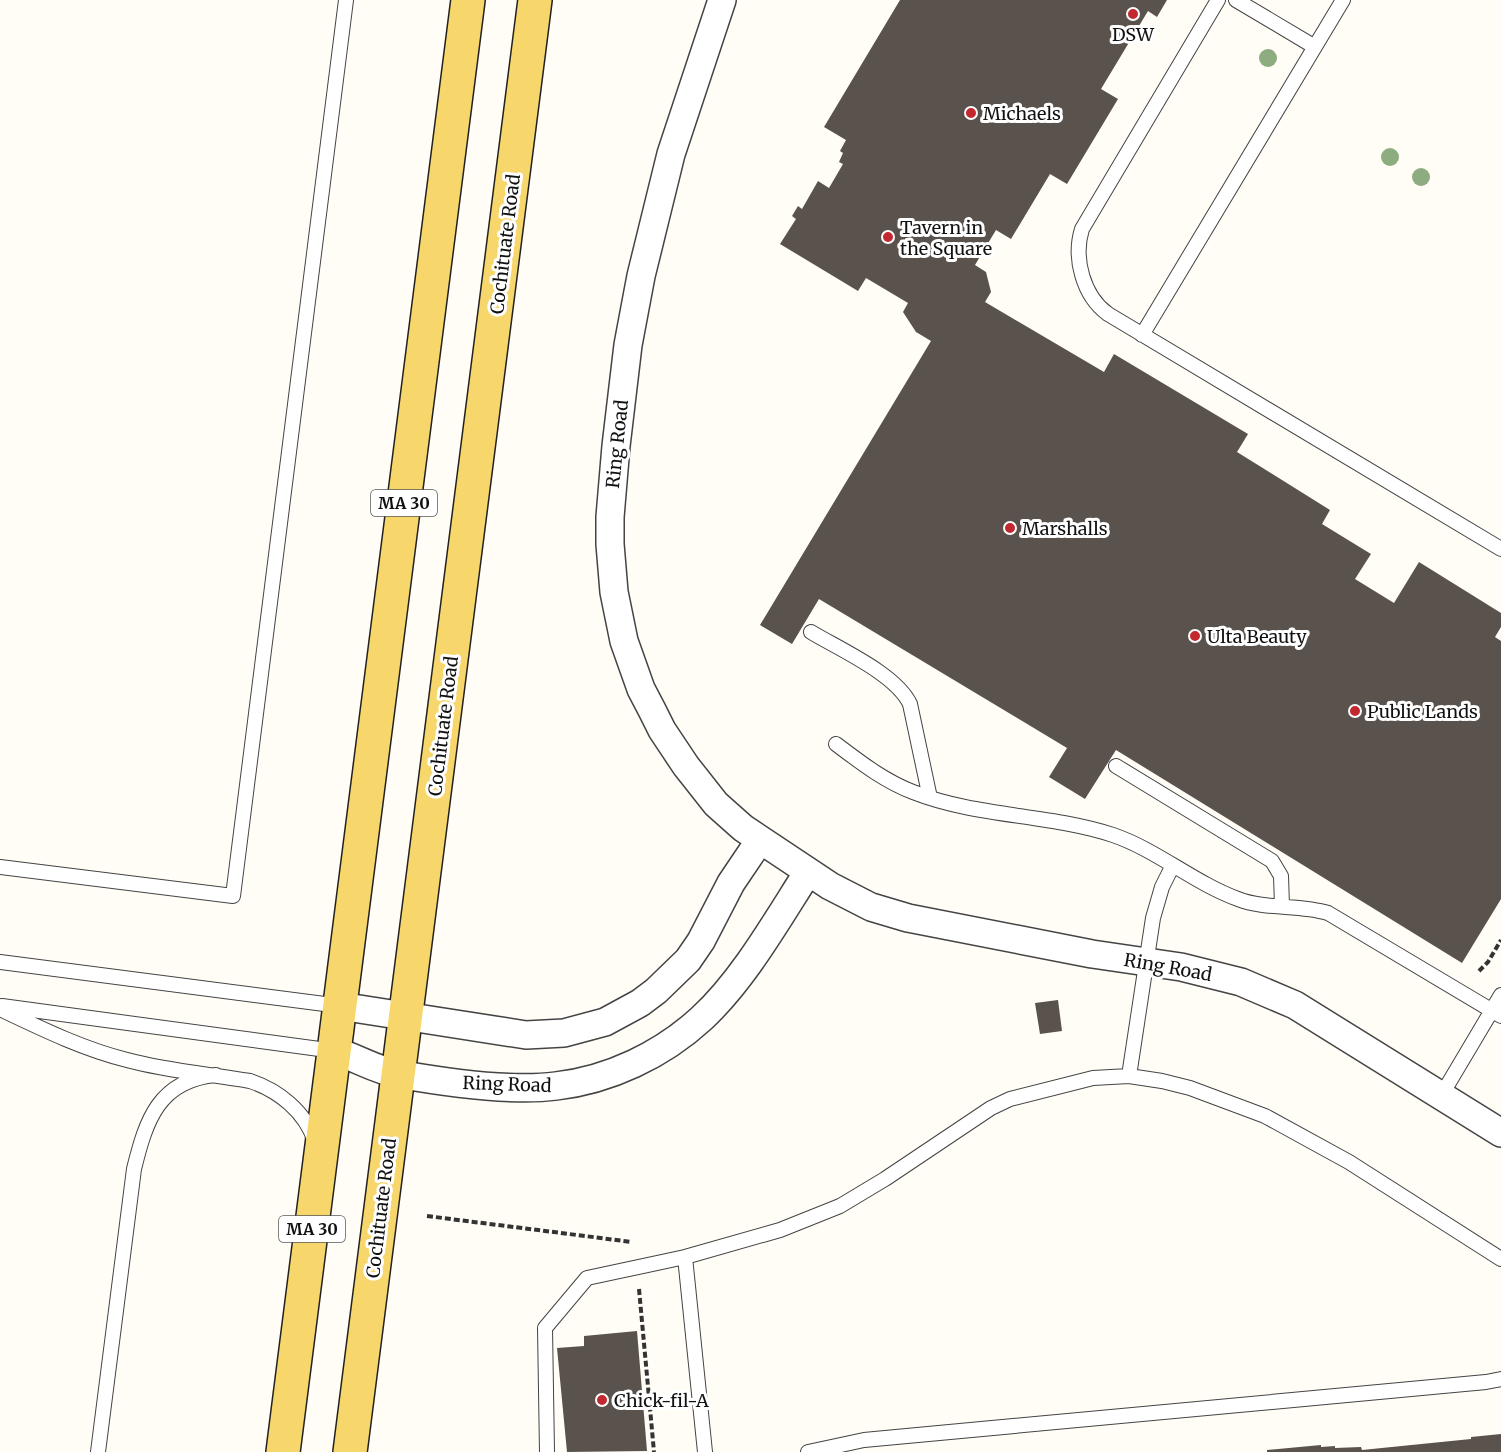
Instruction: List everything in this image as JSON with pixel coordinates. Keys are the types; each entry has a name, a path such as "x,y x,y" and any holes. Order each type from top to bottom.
{"main road":[{"name":"MA 30","path":"283,1452 468,0"},
{"name":"Cochituate Road","path":"350,1452 535,0"},
{"path":"516,154 552,0"}],"street":[{"name":"Ring Road","path":"722,4 697,71 671,154 641,276 628,345 616,446 610,543 614,592 624,641 641,689 667,738 695,780 729,816 760,840 808,872 855,899 889,913 1092,954 1220,975 1278,996 1501,1133"},
{"path":"340,1006 506,1033 545,1035 605,1022 656,991 688,960 701,941 731,883 760,840"},
{"name":"Ring Road","path":"334,1051 399,1074 477,1084 554,1087 597,1077 642,1060 684,1033 702,1017 720,998 759,947 808,872"}],"lane":[{"path":"0,867 233,896 346,0"},
{"path":"1218,0 1086,220 1079,238 1079,257 1089,295 1100,308 1142,335 1501,549"},
{"path":"1236,0 1315,47"},
{"path":"1142,335 1343,0"},
{"path":"811,632 890,680 905,693 910,704 930,798"},
{"path":"836,744 896,785 930,798 1112,835 1139,846 1241,900 1316,909 1338,918 1496,1013"},
{"path":"1116,766 1272,861 1281,876 1282,906"},
{"path":"1129,1076 1145,962 1157,902 1173,865"},
{"path":"0,962 340,1006"},
{"path":"1441,1096 1496,1013 1501,994"},
{"path":"0,1007 334,1051"},
{"path":"0,1007 52,1034 103,1053 152,1066 250,1081 265,1086 281,1095 306,1122 313,1135 320,1170"},
{"path":"98,1452 134,1169 147,1124 159,1102 181,1085 191,1080 216,1075"},
{"path":"547,1452 545,1329 587,1278 685,1257 801,1222 840,1206 1000,1103 1078,1081 1106,1076 1152,1079 1190,1088 1265,1116 1349,1162 1501,1259"},
{"path":"685,1257 705,1452"},
{"path":"808,1452 873,1439 1501,1379"}],"path":[{"path":"1479,971 1488,962 1501,940"}],"building":[{"path":"900,0 1167,0 1157,17 1148,11 1101,89 1118,99 1067,184 1050,174 1011,239 996,230 975,265 986,272 991,292 985,302 1104,372 1114,354 1248,434 1237,452 1330,510 1322,524 1371,554 1355,579 1394,603 1419,562 1501,613 1501,627 1495,637 1501,641 1501,899 1462,963 1116,750 1085,799 1049,777 1067,748 819,599 792,644 760,625 931,341 916,332 903,312 908,303 866,278 858,291 780,244 796,219 792,216 798,206 802,209 818,181 829,188 843,164 839,162 843,153 840,151 846,140 824,127"},
{"path":"1058,1000 1062,1031 1040,1034 1035,1003"},
{"name":"Chick-fil-A","path":"637,1331 647,1451 567,1452 557,1348 584,1346 584,1336"},
{"path":"1501,1434 1501,1452 1267,1452 1267,1450 1321,1445 1321,1447 1335,1446 1335,1448 1361,1447 1362,1450"}],"place":[{"name":"DSW","path":"1133,14"},
{"name":"Michaels","path":"971,113"},
{"name":"Tavern in the Square","path":"888,237"},
{"name":"Marshalls","path":"1010,528"},
{"name":"Ulta Beauty","path":"1195,636"},
{"name":"Public Lands","path":"1355,711"},
{"name":"Chick-fil-A","path":"602,1400"}]}
